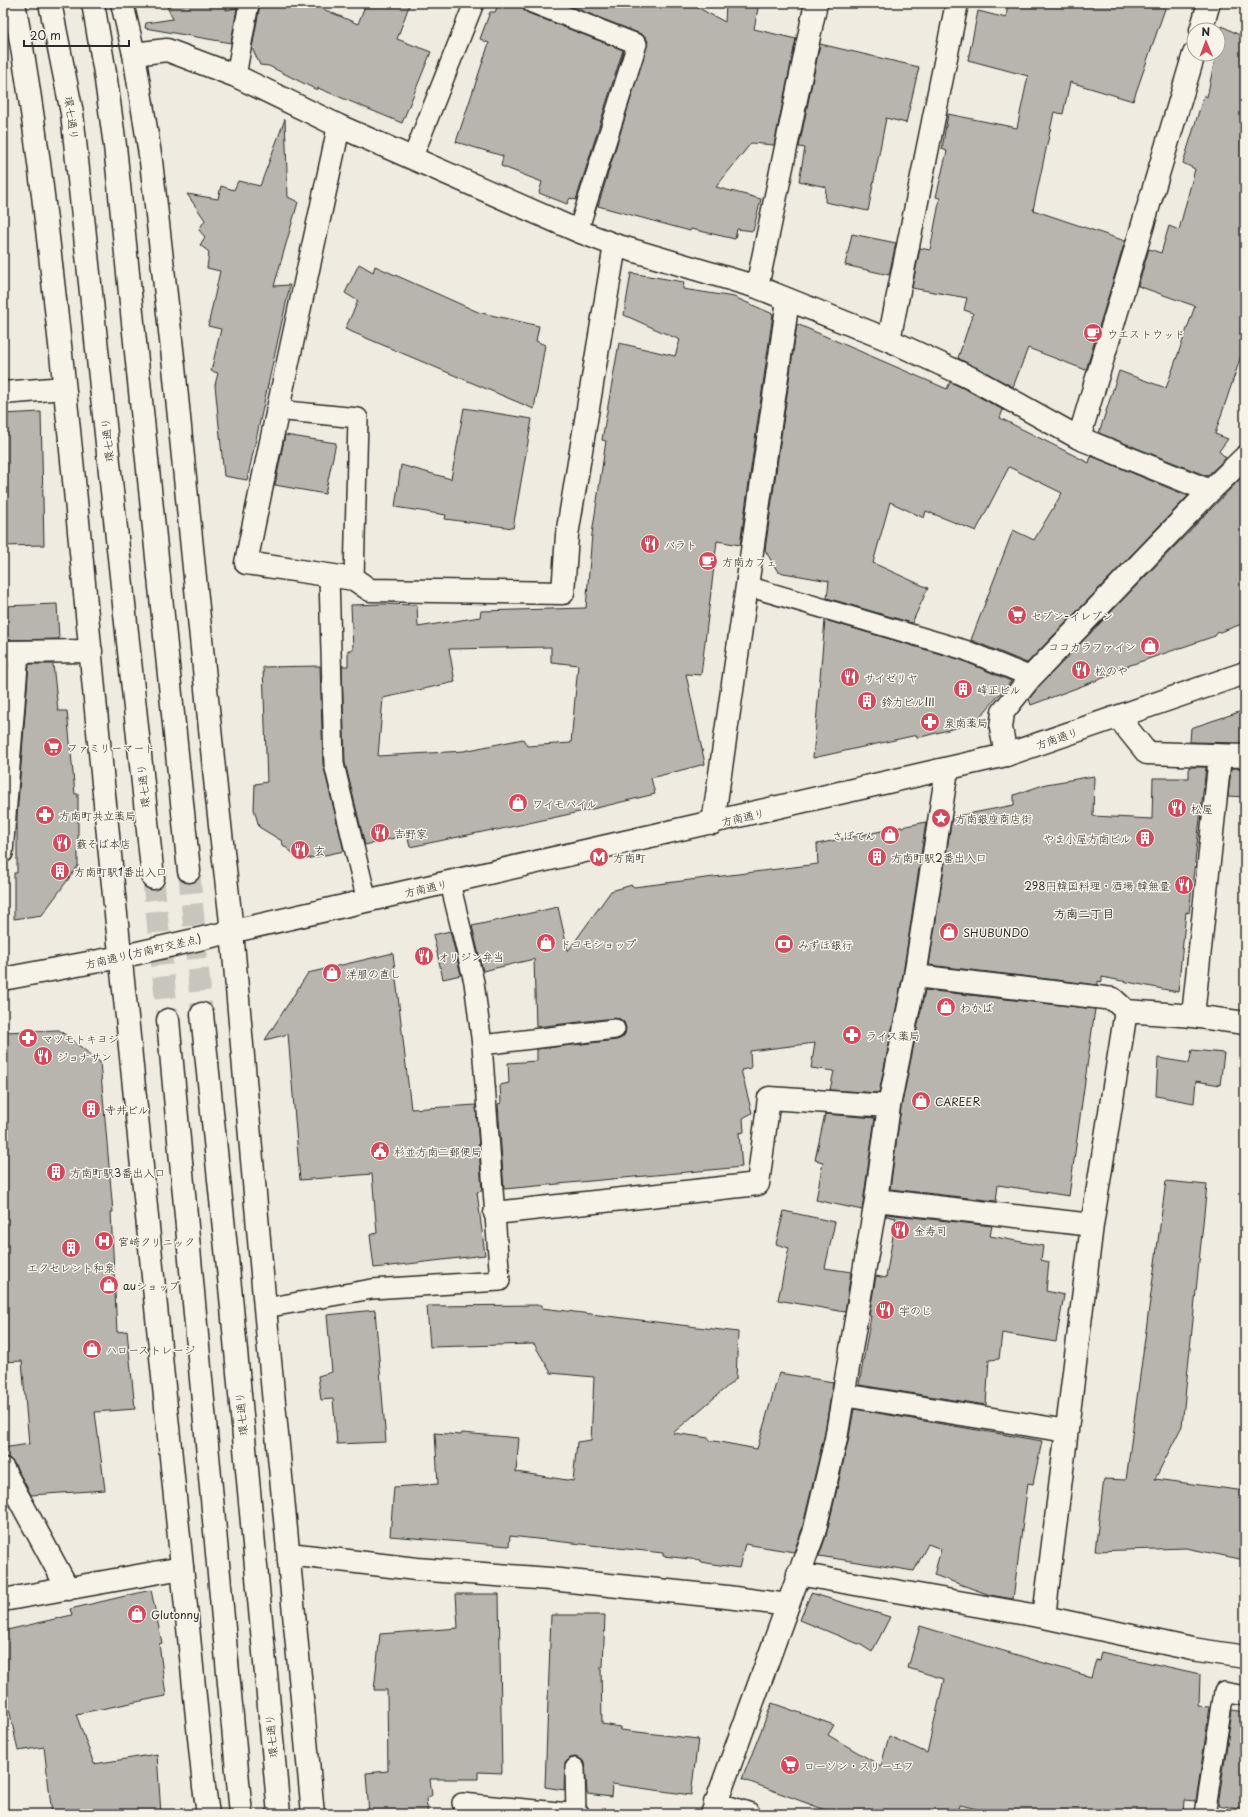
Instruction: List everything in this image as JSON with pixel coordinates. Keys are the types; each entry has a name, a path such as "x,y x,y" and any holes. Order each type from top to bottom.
{"street":[{"path":"14,3 36,129 64,388 120,957 204,1787 208,1814"},
{"name":"環七通り","path":"50,3 72,113 153,878"},
{"path":"93,3 105,73 115,146 189,871"},
{"path":"122,3 134,54 153,185 232,931 265,1308 313,1814"},
{"path":"757,287 816,3"},
{"path":"889,340 957,3"},
{"path":"1203,22 1209,3"},
{"path":"134,54 167,50 236,76 339,126 578,231 615,245 757,287 889,340 973,379 1079,438 1210,491"},
{"path":"1079,438 1192,62"},
{"path":"339,126 301,308 276,410 246,563 354,579 370,590 563,593 567,535 615,245"},
{"path":"713,823 788,300"},
{"path":"3,394 64,388"},
{"path":"1006,755 1001,728 1003,712 1031,677 1210,491 1245,457"},
{"path":"11,652 91,651"},
{"name":"方南通り","path":"232,931 947,770 1006,755 1245,673"},
{"path":"1118,717 1147,754 1245,756"},
{"path":"1193,1016 1220,756"},
{"path":"749,1814 714,1809 814,1533 836,1439 876,1200 889,1106 915,976 947,770"},
{"name":"方南通り(方南町交差点)","path":"3,979 120,957 232,931"},
{"path":"915,976 1113,999 1126,1012 1193,1016 1245,1023"},
{"path":"1044,1617 1092,1225 1126,1012"},
{"name":"環七通り","path":"202,1014 231,1297 279,1814"},
{"path":"168,1020 241,1814"},
{"path":"495,1213 758,1184 769,1098 889,1106"},
{"path":"876,1200 1092,1225"},
{"path":"844,1395 1067,1431"},
{"path":"3,1469 68,1589"},
{"path":"289,1554 416,1569 550,1579 788,1605"},
{"path":"3,1600 182,1568"},
{"path":"798,1574 1044,1617 1192,1649 1245,1657"}],"lane":[{"path":"236,76 249,3"},
{"path":"412,159 474,3"},
{"path":"532,3 637,44 578,231"},
{"path":"276,410 358,418 354,579"},
{"path":"329,576 334,764 367,901"},
{"path":"747,586 965,650 1031,677"},
{"path":"3,853 11,652"},
{"path":"265,1308 372,1289 500,1281 482,1045 474,982 450,883"},
{"path":"482,1045 615,1028"},
{"path":"1207,1814 1205,1814 1224,1692 1245,1696"},
{"path":"575,1768 576,1814"},
{"path":"462,1804 580,1814"}],"building":[{"path":"165,3 227,3 226,10 237,8 231,43 145,28 146,23 173,19"},
{"path":"269,3 309,3 358,24 366,3 410,3 397,39 431,52 402,123 318,88 317,90 269,66 260,65 252,48 260,5"},
{"path":"499,3 521,3 523,10 528,13 623,50 576,200 570,198 567,204 539,193 542,182 501,166 503,156 456,142 489,43 480,39 490,12 495,12"},
{"path":"562,3 689,3 725,22 726,3 759,3 754,29 796,39 774,145 751,143 716,187 761,199 753,231 737,229 735,239 691,229 690,231 598,206 648,42 646,37 641,34"},
{"path":"1008,3 1167,3 1133,101 1070,82 1063,114 1054,112 1033,210 1125,241 1086,370 1028,348 1013,387 958,358 973,313 964,310 967,298 912,288 920,248 930,250 940,198 936,197 947,151 942,149 948,114 1017,128 1028,76 968,60 978,11 1006,18"},
{"path":"1226,28 1245,38 1245,344 1215,434 1228,439 1219,451 1226,458 1207,476 1099,433 1119,371 1166,388 1195,306 1138,286 1149,249 1161,253 1169,226 1179,230 1195,169 1183,163 1204,95 1207,97 1214,62 1226,62"},
{"path":"820,44 919,67 906,123 886,118 868,211 825,202 826,187 799,181 805,148 799,147"},
{"path":"285,119 288,197 298,202 274,286 290,285 247,480 224,476 215,385 218,373 211,371 221,329 208,326 220,271 207,268 209,252 200,245 205,237 199,230 205,220 187,194 218,199 221,186 234,190 238,181 260,186"},
{"path":"852,234 896,243 889,275 845,265"},
{"path":"359,264 373,272 375,266 478,312 539,326 536,341 545,345 534,409 345,329 358,301 345,293"},
{"path":"631,273 684,282 683,289 734,297 773,314 740,545 717,541 701,675 686,674 705,764 651,778 655,794 584,811 410,847 407,835 365,845 345,763 342,666 348,666 348,650 353,650 351,605 417,605 418,627 480,617 481,611 586,608 592,534 606,441 602,440 619,343 675,356 680,340 624,315","holes":["551,647 551,662 578,665 571,743 527,746 523,739 464,751 378,756 383,698 455,682 449,649"]},
{"path":"797,324 947,389 950,382 967,390 1003,410 1000,418 1089,463 1091,456 1188,496 1027,663 971,640 1013,530 1034,540 1062,493 1009,467 976,531 926,511 924,518 890,502 873,563 928,588 912,623 827,598 829,581 778,572 765,550"},
{"path":"464,408 532,419 513,528 445,519 446,515 395,507 401,465 451,479"},
{"path":"41,412 44,545 3,546 3,414"},
{"path":"285,435 336,443 325,494 275,485"},
{"path":"1242,477 1245,481 1245,623 1217,633 1215,636 1113,671 1114,674 1031,705 1029,699 1040,685"},
{"path":"57,604 59,639 3,640 3,606"},
{"name":"鈴力ビルIII","path":"825,620 961,660 1011,681 975,723 917,738 917,735 813,758"},
{"path":"3,664 7,664 3,715"},
{"path":"29,664 53,664 58,711 67,711 75,794 78,794 78,866 42,915 14,919 14,873 17,873 17,816"},
{"path":"320,666 323,764 344,851 301,860 283,845 282,841 259,827 254,809 255,784 267,782 263,667"},
{"path":"1245,710 1245,743 1190,742 1191,728"},
{"path":"1189,767 1206,767 1189,913 1186,912 1178,992 1102,977 1102,982 1098,981 1098,985 929,965 952,817 1014,805 1014,795 1046,784 1094,776 1093,816 1152,819 1153,778 1189,778"},
{"path":"1231,768 1245,768 1245,797 1228,796"},
{"path":"926,822 903,974 879,1093 830,1090 834,1071 811,1068 815,1043 750,1051 751,1068 741,1070 752,1113 743,1118 744,1132 739,1133 742,1167 504,1189 498,1104 501,1103 500,1085 509,1083 508,1063 537,1061 537,1049 617,1040 622,1038 625,1034 626,1028 624,1022 620,1019 614,1018 536,1027 534,959 483,971 472,926 558,907 568,951 611,891 632,885 634,887 818,864 817,844"},
{"path":"450,931 461,975 443,979 433,935"},
{"path":"393,953 411,1109 476,1105 482,1191 477,1192 485,1255 374,1268 370,1235 377,1233 372,1174 300,1180 288,1034 265,1040 308,973"},
{"path":"925,990 1095,1009 1069,1196 998,1185 996,1201 890,1189 901,1108"},
{"path":"59,1030 100,1062 113,1212 111,1212 117,1332 127,1331 135,1409 95,1412 105,1490 31,1495 14,1463 9,1458 3,1457 3,1448 29,1444 22,1361 3,1362 3,1032"},
{"path":"1192,1050 1224,1053 1220,1085 1196,1081 1194,1103 1156,1096 1158,1058 1189,1063"},
{"path":"825,1114 875,1118 862,1210 816,1200 823,1162 815,1160"},
{"path":"1166,1181 1207,1185 1182,1426 1155,1479 1245,1491 1245,1560 1186,1548 1095,1551 1104,1479 1126,1480"},
{"path":"784,1211 835,1222 825,1268 851,1272 845,1312 778,1300 789,1248 776,1244"},
{"path":"886,1214 992,1226 990,1236 1043,1246 1041,1260 1049,1262 1046,1291 1064,1295 1056,1342 1002,1333 999,1359 989,1360 986,1405 859,1385 871,1316 869,1316 876,1276 886,1278 896,1218 886,1216"},
{"path":"542,1305 542,1308 738,1332 736,1379 673,1433 709,1438 709,1440 757,1449 779,1373 833,1382 824,1437 802,1529 794,1552 745,1544 739,1568 700,1562 700,1560 663,1556 663,1553 510,1536 509,1546 390,1536 394,1487 438,1484 435,1433 461,1435 462,1433 519,1438 516,1472 573,1481 577,1442 591,1440 594,1377 551,1373 534,1344 430,1347 427,1306"},
{"path":"375,1310 386,1442 337,1444 333,1399 321,1400 318,1376 332,1372 327,1315"},
{"path":"854,1409 1042,1441 1033,1484 1028,1483 1013,1599 990,1595 934,1575 941,1549 928,1544 914,1571 819,1556 826,1536 848,1442"},
{"path":"151,1590 162,1643 159,1644 166,1696 76,1714 94,1764 157,1754 161,1814 52,1814 44,1747 18,1751 3,1680 3,1631 72,1615 70,1609"},
{"path":"811,1593 890,1617 872,1652 861,1645 800,1620"},
{"path":"456,1594 499,1594 502,1773 478,1772 478,1779 430,1779 432,1795 426,1799 428,1814 369,1814 366,1773 388,1771 387,1690 374,1690 380,1634 458,1628"},
{"path":"551,1615 605,1615 603,1667 601,1667 602,1724 620,1727 620,1730 698,1739 691,1795 612,1784 611,1797 587,1794 585,1763 581,1759 575,1757 570,1758 565,1763 564,1790 545,1787"},
{"path":"920,1626 1091,1677 1096,1660 1099,1661 1101,1652 1200,1674 1199,1706 1210,1707 1196,1801 1185,1800 1184,1814 999,1814 960,1805 958,1814 836,1814 742,1779 772,1703 834,1725 828,1735 881,1766 889,1736 927,1753 944,1679 908,1668"},
{"path":"1232,1711 1245,1713 1245,1810 1218,1805"}],"tunnel":[{"path":"189,871 202,1014"},
{"path":"153,878 168,1020"}],"place":[{"name":"ウエストウッド","path":"1093,333"},
{"name":"バラト","path":"650,544"},
{"name":"方南カフェ","path":"708,561"},
{"name":"セブン-イレブン","path":"1017,615"},
{"name":"ココカラファイン","path":"1150,646"},
{"name":"松のや","path":"1081,670"},
{"name":"サイゼリヤ","path":"850,677"},
{"name":"峰正ビル","path":"963,689"},
{"name":"鈴力ビルIII","path":"867,701"},
{"name":"泉南薬局","path":"930,722"},
{"name":"ファミリーマート","path":"53,747"},
{"name":"ワイモバイル","path":"518,803"},
{"name":"松屋","path":"1177,808"},
{"name":"方南町共立薬局","path":"45,815"},
{"name":"方南銀座商店街","path":"941,818"},
{"name":"吉野家","path":"380,833"},
{"name":"さぼてん","path":"890,835"},
{"name":"やま小屋方南ビル","path":"1145,838"},
{"name":"藪そば本店","path":"62,843"},
{"name":"玄","path":"300,850"},
{"name":"方南町","path":"599,857"},
{"name":"方南町駅2番出入口","path":"877,857"},
{"name":"方南町駅1番出入口","path":"60,871"},
{"name":"298円韓国料理・酒場 韓無量","path":"1184,885"},
{"name":"SHUBUNDO","path":"949,932"},
{"name":"ドコモショップ","path":"546,943"},
{"name":"みずほ銀行","path":"784,944"},
{"name":"オリジン弁当","path":"424,956"},
{"name":"洋服の直し","path":"332,973"},
{"name":"わかば","path":"946,1007"},
{"name":"ライス薬局","path":"852,1035"},
{"name":"マツモトキヨシ","path":"28,1038"},
{"name":"ジョナサン","path":"43,1056"},
{"name":"CAREER","path":"921,1101"},
{"name":"寺井ビル","path":"91,1109"},
{"name":"杉並方南二郵便局","path":"380,1151"},
{"name":"方南町駅3番出入口","path":"56,1172"},
{"name":"金寿司","path":"900,1230"},
{"name":"宮崎クリニック","path":"104,1241"},
{"name":"エクセレント和泉","path":"71,1248"},
{"name":"auショップ","path":"109,1285"},
{"name":"宇のじ","path":"885,1310"},
{"name":"ハローストレージ","path":"92,1349"},
{"name":"Glutonny","path":"137,1614"},
{"name":"ローソン・スリーエフ","path":"790,1765"}],"district":[{"name":"方南二丁目","path":"1084,913"}]}
